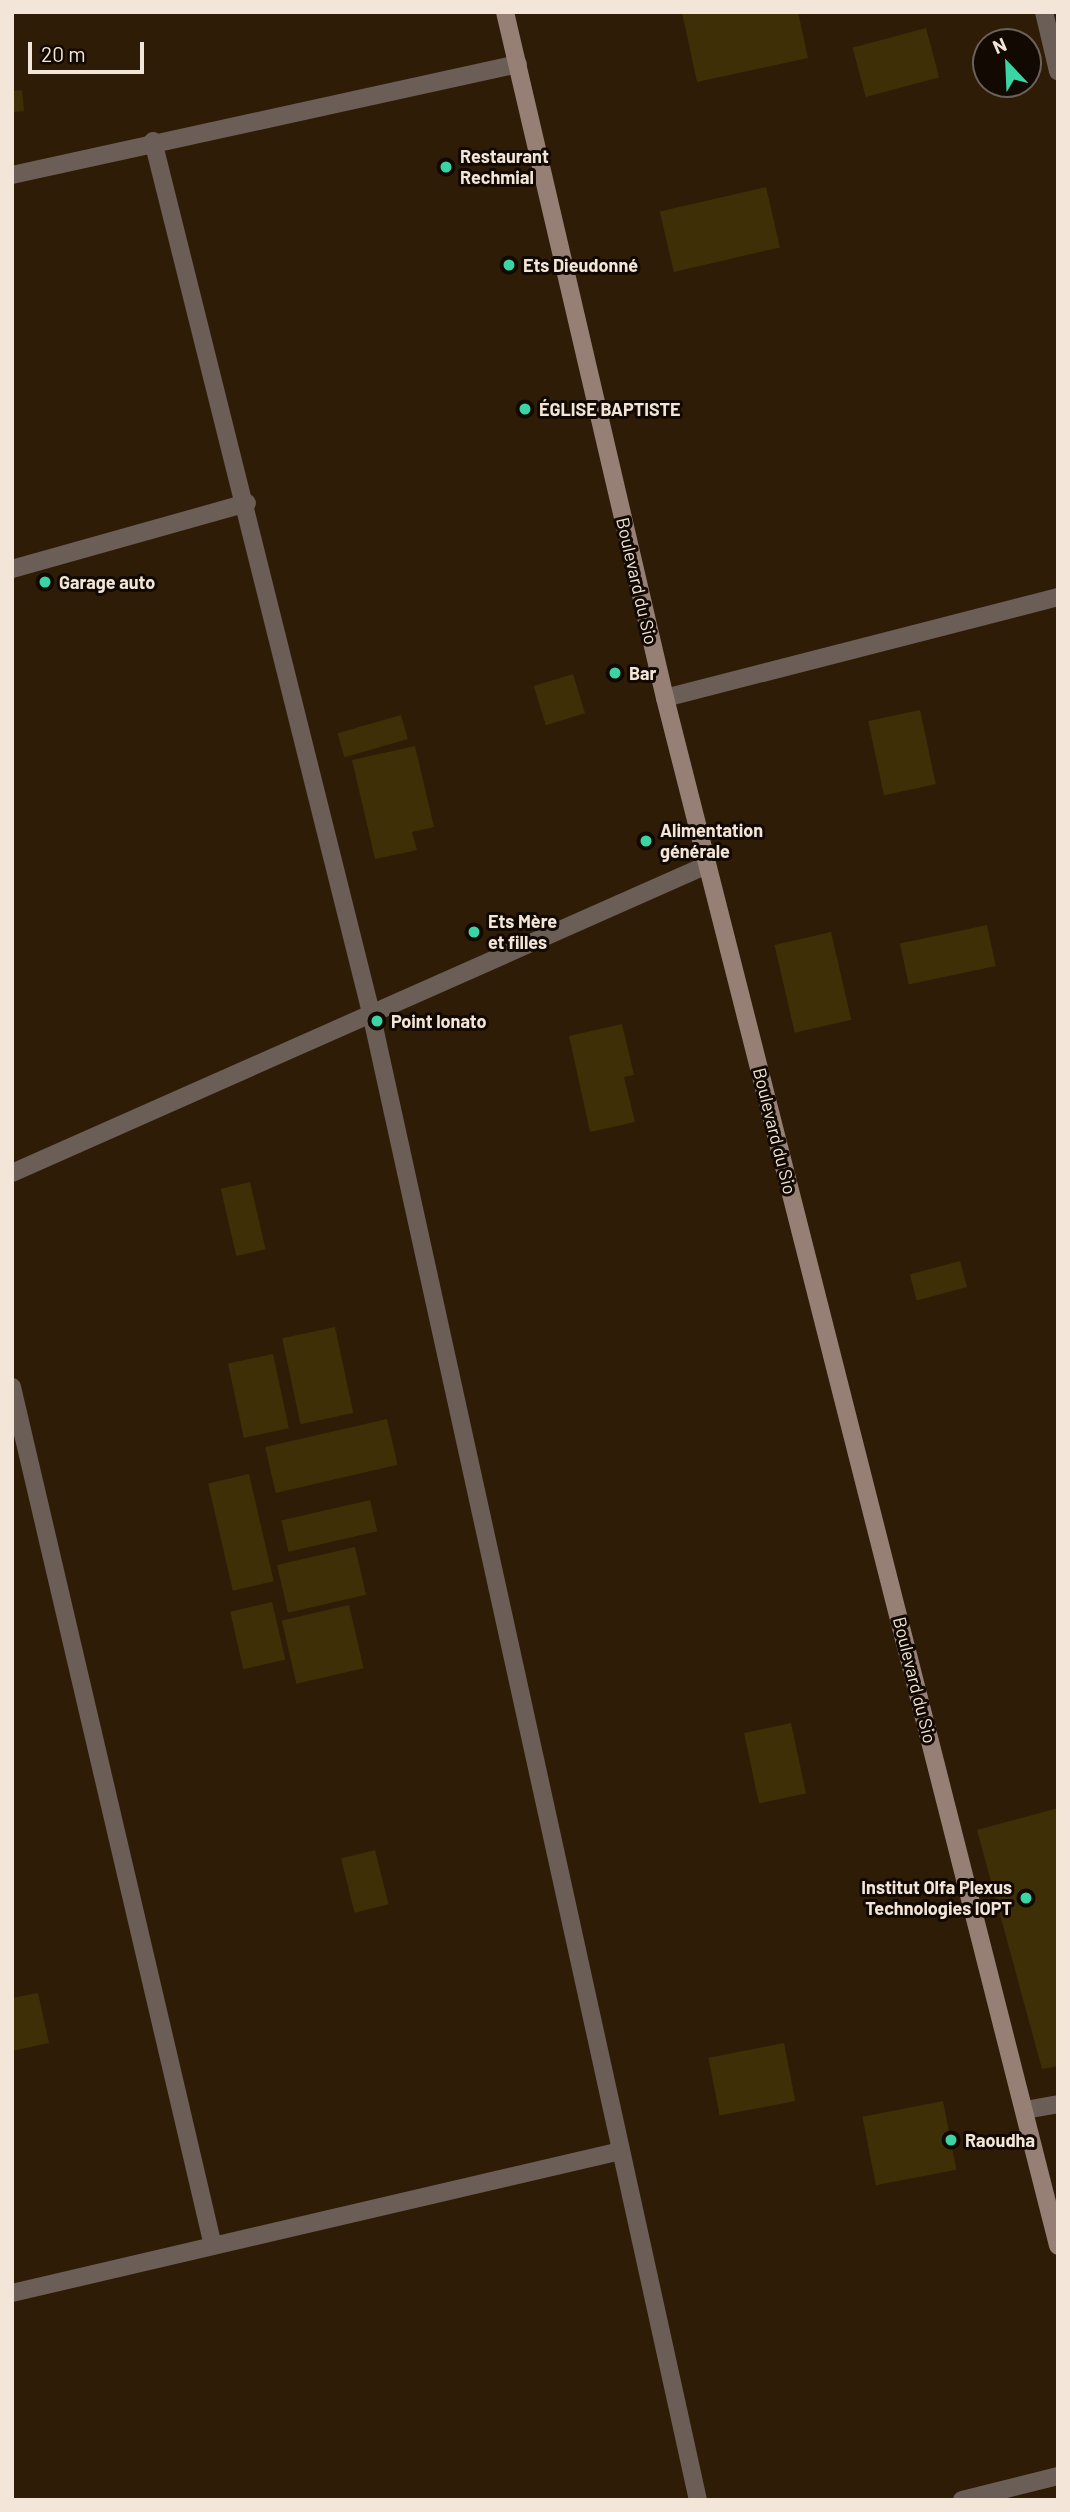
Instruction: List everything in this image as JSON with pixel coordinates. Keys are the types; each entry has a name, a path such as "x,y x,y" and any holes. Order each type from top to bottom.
{"street":[{"name":"Boulevard du Sio","path":"505,12 664,698 1058,2246"},
{"path":"1044,12 1058,71"},
{"path":"12,175 152,141 253,125 518,64"},
{"path":"152,141 247,503 371,1013 698,2500"},
{"path":"12,569 247,503"},
{"path":"664,698 1058,597"},
{"path":"12,1173 707,865"},
{"path":"12,1387 213,2246"},
{"path":"1025,2110 1058,2104"},
{"path":"12,2293 621,2151"},
{"path":"962,2500 1058,2476"}],"building":[{"path":"682,12 798,12 808,58 697,82"},
{"path":"926,28 939,77 866,97 853,48"},
{"path":"22,90 24,111 12,112 12,91"},
{"path":"766,187 780,247 674,272 660,212"},
{"path":"573,674 585,713 546,725 534,686"},
{"path":"920,710 936,784 884,795 868,721"},
{"path":"401,715 408,739 344,757 338,733"},
{"path":"415,746 434,827 412,832 417,850 375,859 352,760"},
{"path":"987,925 996,966 909,985 900,944"},
{"path":"831,932 851,1020 795,1033 774,945"},
{"path":"622,1024 634,1075 624,1077 635,1122 590,1132 569,1036"},
{"path":"250,1182 266,1249 236,1256 221,1189"},
{"path":"960,1261 967,1287 917,1301 910,1274"},
{"path":"335,1327 353,1413 300,1424 282,1338"},
{"path":"273,1354 289,1428 244,1438 228,1364"},
{"path":"387,1419 398,1465 276,1493 265,1447"},
{"path":"249,1474 274,1581 233,1591 208,1483"},
{"path":"370,1500 377,1531 289,1552 281,1520"},
{"path":"355,1547 366,1595 288,1613 277,1565"},
{"path":"272,1602 285,1659 243,1669 230,1612"},
{"path":"349,1605 364,1668 296,1684 282,1621"},
{"path":"791,1723 806,1793 759,1803 744,1733"},
{"name":"Institut Olfa Plexus Technologies IOPT","path":"1058,1808 1058,2066 1042,2069 977,1830"},
{"path":"375,1850 389,1904 355,1913 341,1858"},
{"path":"38,1993 49,2043 12,2051 12,1998"},
{"path":"784,2043 795,2101 720,2116 708,2058"},
{"path":"943,2101 956,2170 876,2185 863,2117"}],"place":[{"name":"Restaurant Rechmial","path":"446,167"},
{"name":"Ets Dieudonné","path":"509,265"},
{"name":"ÉGLISE BAPTISTE","path":"525,409"},
{"name":"Garage auto","path":"45,582"},
{"name":"Bar","path":"615,673"},
{"name":"Alimentation générale","path":"646,841"},
{"name":"Ets Mère et filles","path":"474,932"},
{"name":"Point lonato","path":"377,1021"},
{"name":"Institut Olfa Plexus Technologies IOPT","path":"1026,1898"},
{"name":"Raoudha","path":"951,2140"}]}
